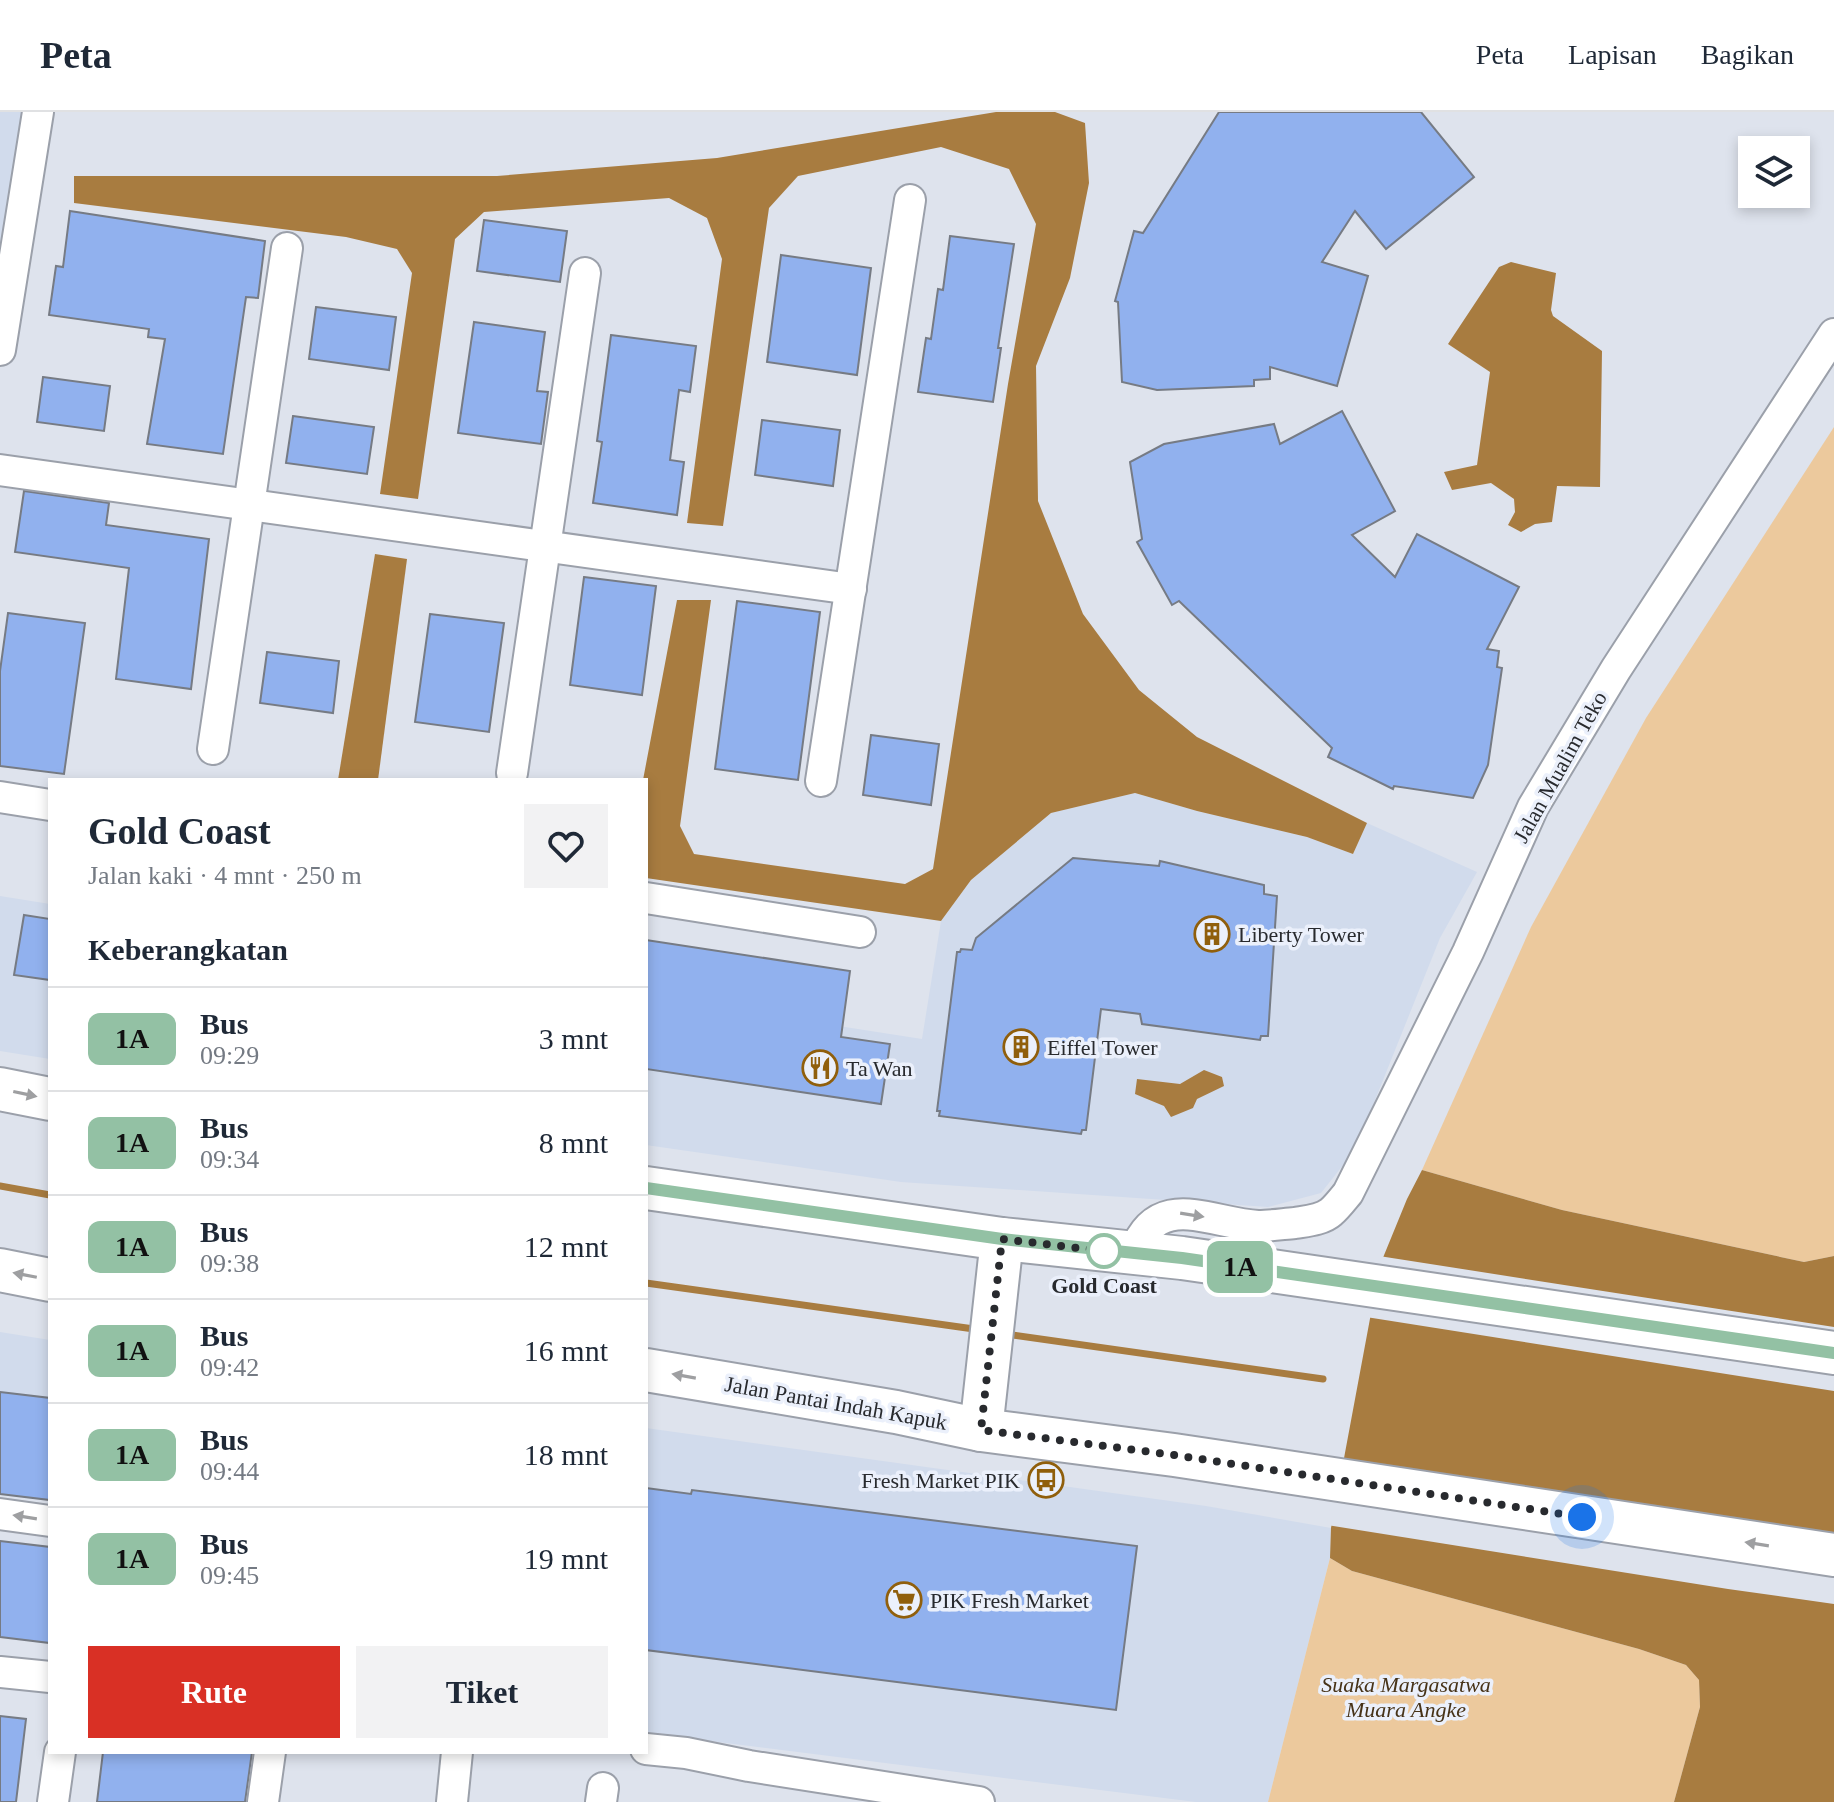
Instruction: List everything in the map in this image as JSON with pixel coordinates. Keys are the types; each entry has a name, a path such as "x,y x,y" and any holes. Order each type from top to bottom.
{"main road":[{"path":"0,1089 48,1099"},
{"path":"648,1188 1002,1239 1267,1271 1834,1353"},
{"path":"983,1411 1002,1239"},
{"path":"0,1270 48,1280"},
{"name":"Jalan Pantai Indah Kapuk","path":"648,1370 896,1412 983,1411 1174,1455 1834,1555"}],"street":[{"path":"0,350 38,112"},
{"path":"821,781 910,200"},
{"path":"213,749 287,248"},
{"path":"512,773 585,273"},
{"name":"Jalan Mualim Teko","path":"1134,1253 1139,1240 1158,1219 1177,1213 1257,1226 1275,1225 1309,1221 1330,1214 1348,1193 1424,1044 1546,783 1616,669 1834,334"},
{"path":"0,470 851,589"},
{"path":"0,797 48,805"},
{"path":"648,898 860,932"},
{"path":"1267,1271 1251,1260 1249,1246 1255,1234 1275,1225"},
{"path":"0,1514 48,1521"},
{"path":"0,1672 48,1677"},
{"path":"648,1749 979,1802"},
{"path":"53,1802 60,1754"},
{"path":"263,1802 270,1754"},
{"path":"452,1802 457,1754"}],"shaded area":[{"path":"0,112 27,112 0,293"},
{"path":"996,112 1055,112 1085,123 1089,183 1070,278 1036,366 1038,501 1083,614 1139,690 1197,737 1367,823 1353,854 1307,837 1135,793 1051,813 971,880 941,921 648,878 648,778 643,778 677,600 711,600 680,826 694,854 905,884 933,869 1008,384 1036,224 1009,169 941,147 798,176 769,208 723,526 687,523 722,259 707,218 669,198 484,212 455,239 418,499 380,494 412,273 397,249 346,237 74,203 74,176 497,176 717,158"},
{"path":"1511,262 1556,273 1551,310 1553,316 1602,351 1600,487 1557,486 1552,522 1535,524 1521,532 1508,525 1515,512 1514,499 1491,483 1452,490 1444,472 1477,465 1490,372 1448,344 1499,267"},
{"path":"375,554 407,559 378,778 338,778"},
{"path":"1135,793 1307,837 1353,854 1367,823 1477,872 1440,938 1355,1150 1321,1193 1268,1207 901,1182 648,1145 648,996 922,1039 941,921 971,880 1051,813"},
{"path":"0,896 48,904 48,1059 0,1051"},
{"path":"1204,1070 1222,1077 1224,1086 1197,1099 1193,1108 1171,1117 1164,1106 1135,1094 1137,1079 1180,1084"},
{"path":"1422,1170 1562,1210 1804,1262 1834,1256 1834,1802 1674,1802 1700,1707 1699,1680 1686,1665 1639,1649 1352,1571 1330,1558 1331,1528 1380,1265"},
{"path":"0,1332 48,1340 48,1460 0,1454"},
{"path":"648,1428 1206,1506 1331,1528 1330,1558 1268,1802 1196,1802 648,1733"}],"green space":[{"path":"1834,427 1834,1256 1804,1262 1562,1210 1422,1170 1531,927 1646,718"},
{"name":"Suaka Margasatwa Muara Angke","path":"1330,1558 1352,1571 1639,1649 1686,1665 1699,1680 1700,1707 1674,1802 1268,1802"}],"pier":[{"path":"1379,1256 1834,1327 1834,1391 1366,1317"},
{"path":"1339,1460 1834,1537 1834,1604 1327,1525"}],"building":[{"path":"1219,112 1421,112 1474,177 1386,249 1355,211 1322,262 1368,276 1337,386 1270,367 1270,379 1254,380 1254,386 1157,390 1122,382 1118,302 1115,301 1134,231 1143,233"},
{"path":"70,211 265,241 258,298 246,297 223,454 147,444 165,339 148,337 149,329 49,315 56,266 63,267"},
{"path":"484,220 567,231 560,282 477,271"},
{"path":"950,236 1014,244 993,402 918,392 926,338 931,339 938,289 943,290"},
{"path":"781,255 871,268 857,375 767,362"},
{"path":"316,307 396,317 389,370 309,359"},
{"path":"474,322 545,332 537,391 548,392 541,444 458,433"},
{"path":"611,335 696,346 690,392 679,390 670,460 684,462 677,515 593,503 602,442 597,441"},
{"path":"43,377 110,386 104,431 37,422"},
{"path":"1342,411 1395,511 1352,535 1395,577 1417,534 1519,587 1487,649 1499,651 1497,667 1502,668 1488,765 1473,798 1394,786 1393,789 1328,757 1332,748 1179,601 1172,605 1137,542 1142,539 1130,462 1164,444 1274,424 1280,444"},
{"path":"293,416 374,427 367,474 286,463"},
{"path":"762,420 840,430 833,486 755,475"},
{"path":"24,491 109,503 106,525 209,539 191,689 116,679 129,568 15,552"},
{"path":"584,577 656,586 642,695 570,685"},
{"path":"737,601 820,612 798,780 715,769"},
{"path":"8,613 85,623 64,774 0,766 0,671"},
{"path":"430,614 504,623 489,732 415,722"},
{"path":"267,652 339,661 333,713 260,703"},
{"path":"871,735 939,744 931,805 863,795"},
{"path":"1073,858 1159,866 1160,861 1264,885 1264,894 1277,896 1268,1036 1261,1036 1260,1040 1142,1024 1140,1014 1101,1009 1086,1130 1082,1130 1081,1134 939,1116 940,1111 937,1111 957,952 961,949 972,950 976,938"},
{"path":"24,915 48,919 48,980 14,975"},
{"path":"648,940 850,971 841,1037 890,1044 881,1104 648,1069"},
{"path":"0,1392 48,1398 48,1500 0,1494"},
{"name":"PIK Fresh Market","path":"648,1488 691,1494 692,1490 1137,1546 1116,1710 648,1650"},
{"path":"0,1541 48,1547 48,1643 0,1637"},
{"path":"0,1716 26,1719 16,1802 0,1802"},
{"path":"103,1754 252,1754 245,1802 97,1802"}],"waterway":[{"path":"0,1186 48,1195"},
{"path":"648,1283 981,1330"},
{"path":"1005,1334 1323,1379"}],"bus line":[{"name":"1A","path":"648,1188 1002,1239 1182,1258 1834,1353"}],"place":[{"name":"Liberty Tower","path":"1212,934"},
{"name":"Eiffel Tower","path":"1021,1047"},
{"name":"Ta Wan","path":"820,1068"},
{"name":"Gold Coast","path":"1104,1251"},
{"name":"Fresh Market PIK","path":"1046,1480"},
{"name":"PIK Fresh Market","path":"904,1600"}],"route":[{"path":"1104,1251 1002,1239 981,1430 1174,1455 1582,1517"}]}
